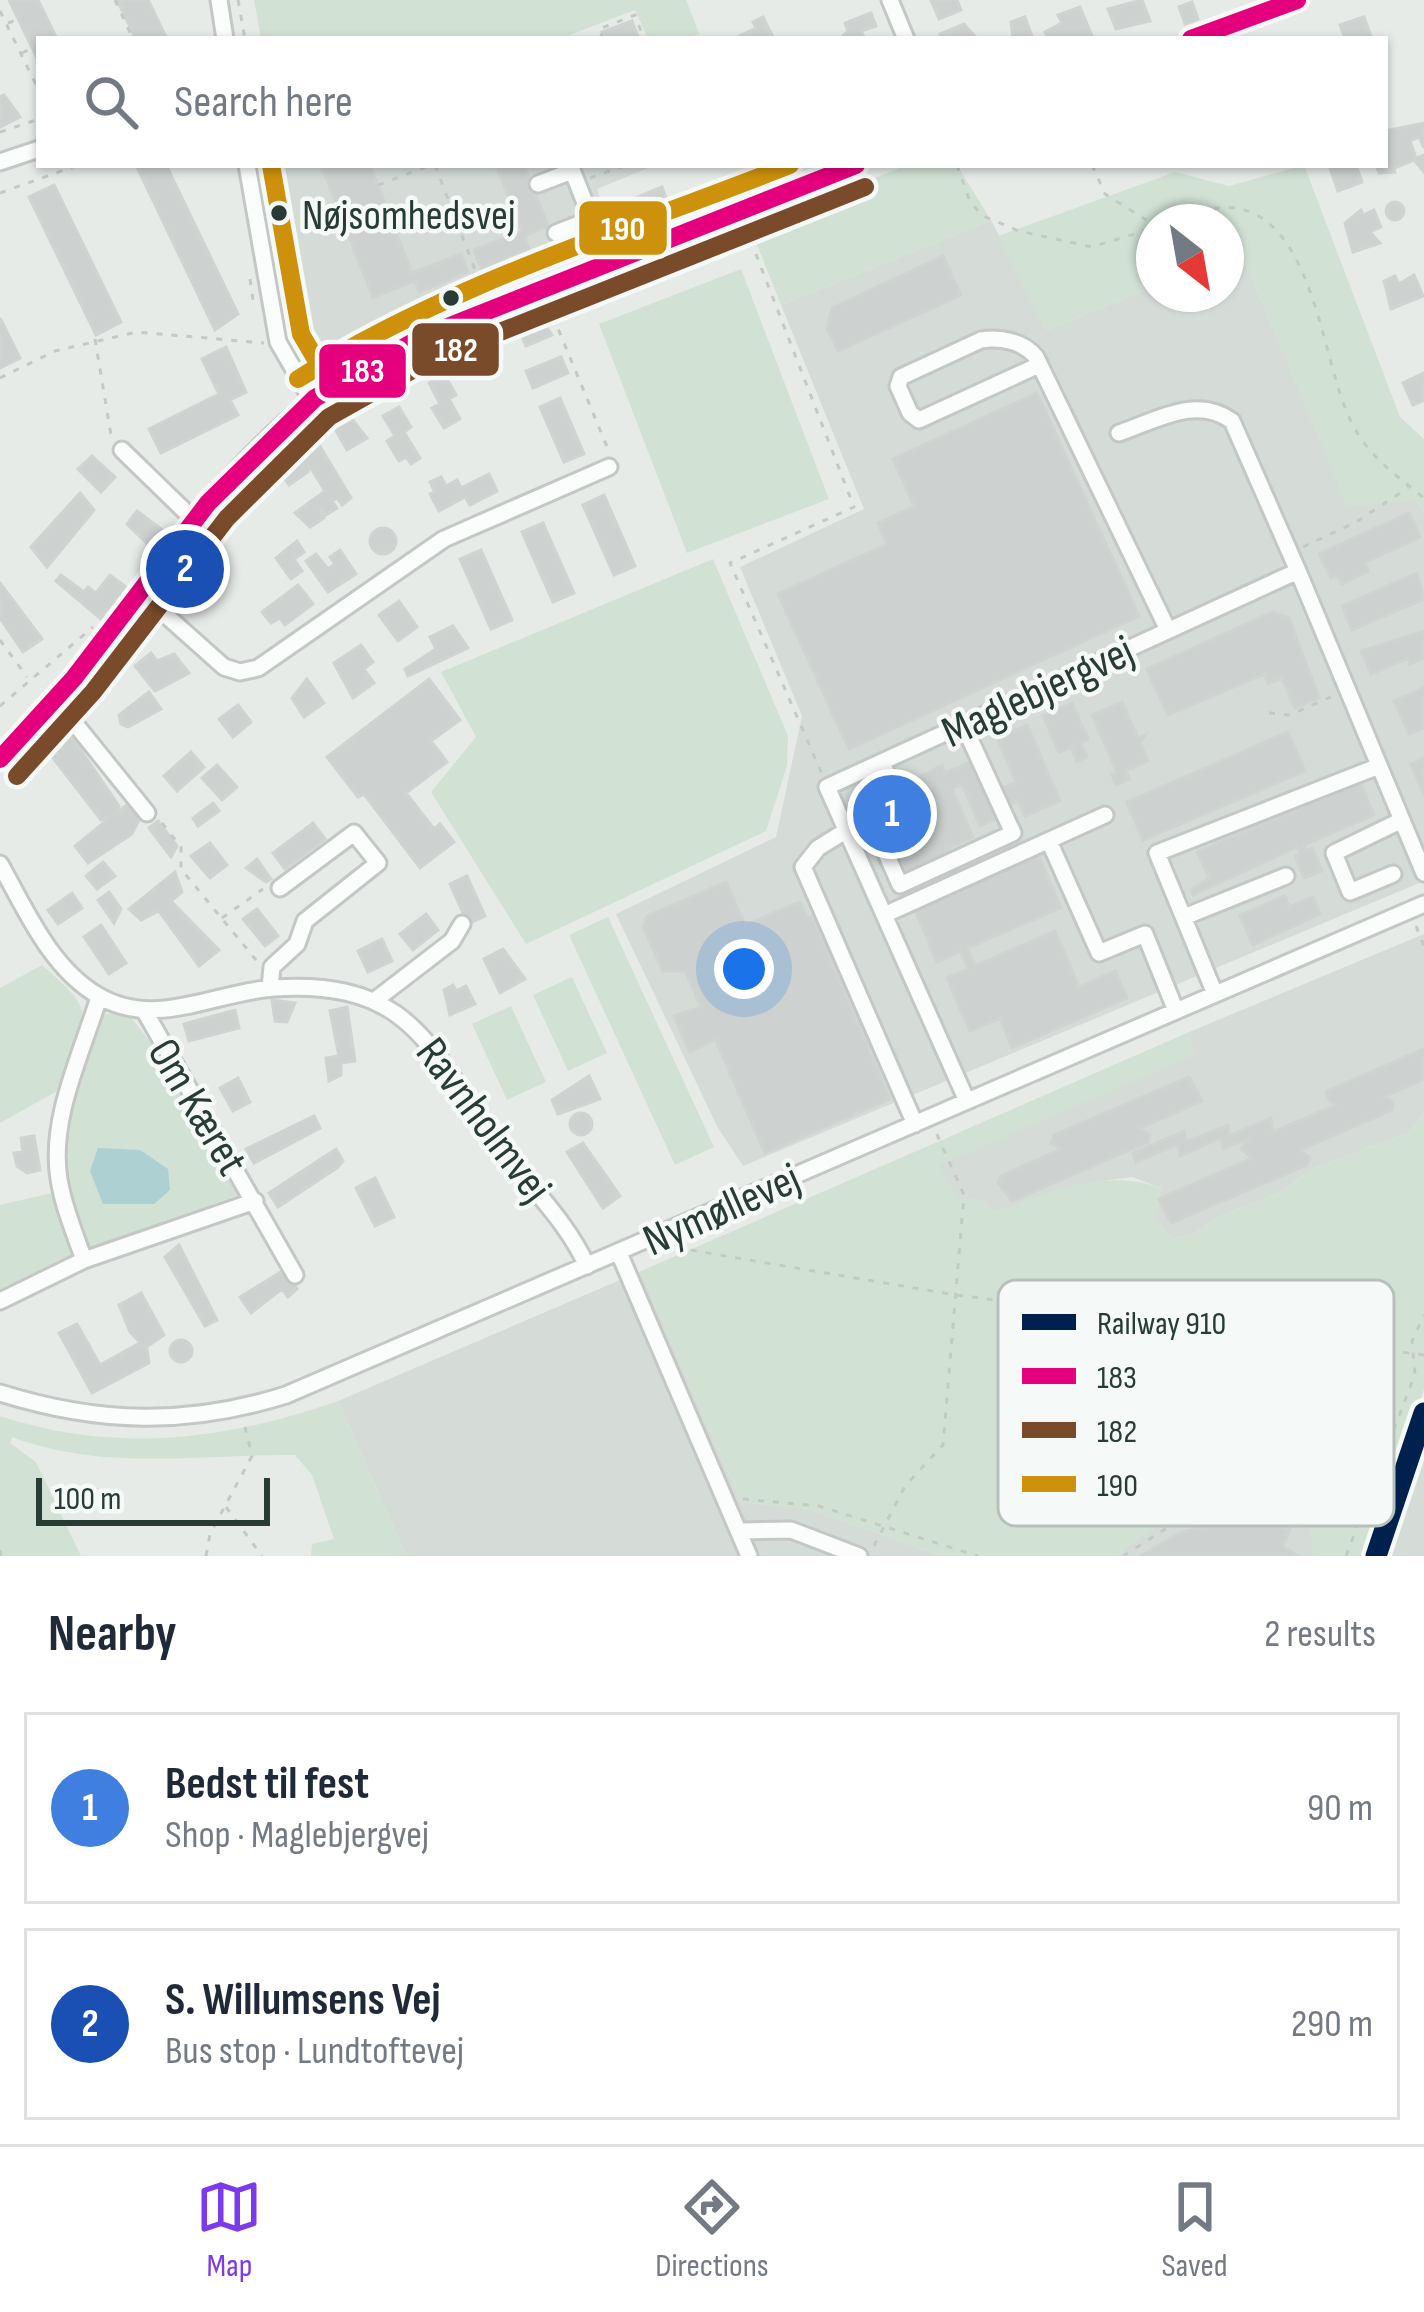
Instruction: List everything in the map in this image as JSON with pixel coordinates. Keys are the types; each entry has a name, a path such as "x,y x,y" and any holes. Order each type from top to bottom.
{"street":[{"path":"219,0 225,36"},
{"path":"890,0 905,36"},
{"path":"1199,36 1297,0"},
{"path":"0,163 36,150"},
{"path":"248,168 278,342 311,399"},
{"path":"538,184 574,168"},
{"path":"576,168 609,263"},
{"path":"0,759 55,699 256,451 311,399 368,363 490,309 848,168"},
{"path":"556,232 592,219"},
{"path":"1039,365 920,420 910,413 898,386 901,376 994,338 1030,349 1039,365 1168,630"},
{"path":"1119,433 1197,407 1216,409 1232,421 1424,874"},
{"path":"122,450 197,523"},
{"path":"141,593 224,667 240,672 258,668 444,539 609,467"},
{"name":"Maglebjergvej","path":"827,787 1298,571"},
{"path":"55,699 147,813"},
{"path":"882,761 892,786 862,799 900,885 1013,833 963,724"},
{"path":"1216,994 1157,853 1379,766"},
{"path":"827,787 967,1101"},
{"path":"884,915 1105,815"},
{"path":"1394,874 1350,892 1334,854 1402,820"},
{"path":"847,830 818,848 803,867 922,1120"},
{"path":"270,988 272,967 297,944 305,921 378,863 354,833 280,888"},
{"path":"1049,841 1100,953 1144,934 1176,1011"},
{"name":"Ravnholmvej","path":"0,864 50,948 99,997 145,1010 270,988 311,988 374,1001 402,1014 425,1036 503,1151 571,1230 586,1266"},
{"path":"1184,917 1286,876"},
{"name":"Nymøllevej","path":"0,1393 66,1411 144,1421 240,1409 286,1395 1417,907"},
{"path":"374,1001 452,941 462,924"},
{"name":"Om Kæret","path":"84,1260 58,1178 57,1150 61,1119 99,997"},
{"name":"Om Kæret","path":"145,1010 295,1275"},
{"name":"Om Kæret","path":"0,1301 84,1260 255,1201"},
{"path":"620,1253 749,1556"},
{"path":"741,1531 791,1531 859,1556"}],"path":[{"path":"115,0 132,36"},
{"path":"238,0 244,36"},
{"path":"0,10 36,79"},
{"path":"602,36 599,28 635,15 643,36"},
{"path":"7,24 18,19"},
{"path":"21,54 32,48"},
{"path":"0,132 36,120"},
{"path":"0,193 70,168"},
{"path":"265,168 272,210"},
{"path":"378,185 425,168"},
{"path":"434,168 490,309"},
{"path":"577,168 591,179 619,168"},
{"path":"958,168 970,202 983,216 1019,231 1092,247 1136,232"},
{"path":"1094,168 1105,194 1136,214"},
{"path":"1244,209 1260,215 1290,244 1346,411 1378,465 1424,499"},
{"path":"739,211 854,507 730,563 827,787"},
{"path":"542,289 613,460 609,467"},
{"path":"288,314 310,361 311,399"},
{"path":"0,378 94,339 137,332 182,333 229,343 278,342"},
{"path":"94,339 113,452 122,450"},
{"path":"1291,554 1408,488"},
{"path":"0,706 95,626"},
{"path":"0,640 28,678"},
{"path":"1269,712 1291,715 1348,690"},
{"path":"147,813 182,847 181,869 221,920 264,969 272,967"},
{"path":"1417,907 1424,946"},
{"path":"868,1556 904,1486 944,1445 964,1196 922,1120"},
{"path":"673,1228 690,1250 998,1300"},
{"path":"1394,1429 1415,1374 1410,1354 1424,1315"},
{"path":"1394,1352 1424,1354"},
{"path":"206,1556 210,1534 252,1456 240,1409"},
{"path":"727,1497 819,1506 978,1556"},
{"path":"226,1506 262,1556"},
{"path":"1123,1556 1171,1526"},
{"path":"1346,1556 1357,1526"}],"shaded area":[{"path":"274,168 648,168 597,189 615,239 329,359 311,349 297,317"},
{"path":"991,220 1047,330 1136,293 1136,312 1244,312 1244,259 1348,506 1416,499 1424,512 1424,881 743,1166 718,1128 616,914 776,837 802,716 740,567 864,509 781,305"},
{"path":"1424,934 1424,1112 1410,1132 1312,1169 1279,1193 1222,1215 1193,1234 1172,1239 1154,1219 1161,1188 1132,1177 1076,1185 998,1212 958,1201 938,1164 1195,1054 1187,1033"},
{"path":"641,1271 741,1502 809,1509 942,1556 406,1556 338,1401"},
{"path":"1423,1449 1424,1556 1391,1556"},
{"path":"1154,1526 1310,1526 1315,1556 1118,1556"}],"green space":[{"path":"254,0 686,0 700,35 647,36 635,10 567,36 260,36"},
{"path":"900,168 959,168 991,220 781,305 750,227"},
{"path":"1305,168 1400,417 1424,439 1424,512 1416,500 1348,507 1244,260 1244,204 1136,204 1136,293 1047,330 998,236 1175,172 1229,186"},
{"path":"741,269 829,499 687,553 599,324"},
{"path":"713,559 788,736 787,766 766,831 526,944 431,792 476,737 441,672"},
{"path":"608,917 714,1147 675,1165 569,935"},
{"path":"42,965 74,996 84,1020 82,1032 61,1089 0,1123 0,988"},
{"path":"572,977 607,1053 568,1071 533,995"},
{"path":"511,1006 546,1082 507,1100 472,1024"},
{"path":"104,1014 130,1016 190,1094 244,1193 89,1248 67,1186 66,1136 87,1052"},
{"path":"1187,1033 1196,1054 939,1165 958,1200 976,1197 998,1212 1079,1185 1141,1182 1161,1188 1154,1219 1172,1239 1193,1234 1222,1215 1279,1193 1312,1169 1410,1132 1424,1112 1424,1389 1394,1477 1394,1280 998,1280 998,1526 1159,1526 1118,1556 942,1556 809,1509 741,1502 641,1271"},
{"path":"56,1192 75,1253 0,1289 0,1205"},
{"path":"338,1401 406,1556 311,1556 312,1544 334,1539 312,1475 295,1455 117,1458 47,1448 12,1437 10,1443 36,1462 81,1556 0,1556 0,1416 86,1435 170,1437 254,1425"},
{"path":"1310,1526 1377,1526 1367,1556 1315,1556"}],"water":[{"path":"98,1148 140,1150 168,1169 170,1190 154,1204 103,1204 90,1171"}],"building":[{"path":"9,0 38,0 56,36 36,36 36,56"},
{"path":"117,0 148,0 166,36 135,36"},
{"path":"931,0 957,0 961,10 939,19"},
{"path":"1142,0 1150,21 1116,29 1108,9"},
{"path":"1192,2 1198,19 1185,24 1179,7"},
{"path":"1080,7 1092,36 1047,36 1045,32 1062,23 1058,15"},
{"path":"871,13 876,26 861,31 864,36 843,36 848,31 845,23"},
{"path":"763,17 772,36 739,36 756,28 753,22"},
{"path":"1025,17 1032,36 1013,36 1011,22"},
{"path":"1364,17 1371,36 1344,36 1340,25"},
{"path":"632,21 638,36 604,36 602,32"},
{"path":"964,24 974,36 941,36"},
{"path":"4,95 20,117 0,127 0,97"},
{"path":"1424,123 1424,148 1419,137 1410,141 1416,158 1424,155 1424,172 1414,160 1394,168 1395,172 1379,173 1377,168 1388,168 1388,130"},
{"path":"137,168 167,168 238,314 215,330"},
{"path":"322,168 371,168 412,273 461,254 468,272 419,292 415,281 373,297"},
{"path":"497,168 525,168 548,226 524,236 529,249 481,268 474,250 522,231"},
{"path":"752,168 759,185 725,198 718,182"},
{"path":"1330,168 1357,168 1362,182 1338,191"},
{"path":"54,185 121,322 96,335 29,197"},
{"path":"662,187 669,206 636,220 628,201"},
{"path":"1395,202 1404,211 1395,220 1386,211"},
{"path":"1361,210 1363,215 1374,210 1381,227 1370,232 1380,243 1353,252 1345,223"},
{"path":"943,256 961,295 838,351 827,329 832,308"},
{"path":"532,257 535,263 487,281 484,275"},
{"path":"1414,275 1423,296 1391,309 1384,281 1395,276 1399,284"},
{"path":"471,280 473,287 425,306 423,299"},
{"path":"539,316 552,335 526,346 517,325"},
{"path":"0,318 20,358 0,368"},
{"path":"226,347 246,392 230,400 238,415 161,453 149,429 219,394 202,359"},
{"path":"561,357 568,373 533,388 526,371"},
{"path":"1424,373 1424,400 1413,405 1403,383"},
{"path":"444,374 456,395 449,399 460,419 444,428 432,408 440,404 429,383"},
{"path":"1037,393 1139,616 849,749 778,594 887,544 878,523 914,506 893,459"},
{"path":"560,398 584,454 564,462 540,407"},
{"path":"399,407 411,427 404,432 420,458 411,464 406,457 399,461 387,441 395,436 383,416"},
{"path":"352,419 367,438 347,450 335,429"},
{"path":"315,438 351,498 342,505 337,498 332,501 337,508 326,515 320,508 324,518 310,527 295,513 325,491 309,465 308,472 289,485 278,469 286,455"},
{"path":"92,456 115,477 101,492 78,469"},
{"path":"489,474 497,491 470,505 465,497 439,511 430,494 435,492 430,482 441,477 446,486 457,480 461,488"},
{"path":"80,493 94,510 47,567 31,547"},
{"path":"604,495 635,566 614,575 583,505"},
{"path":"137,511 169,535 156,552 127,524"},
{"path":"1409,513 1420,537 1364,563 1368,571 1342,584 1338,575 1331,578 1319,554"},
{"path":"543,523 574,593 553,602 522,532"},
{"path":"383,528 396,541 383,554 370,541"},
{"path":"297,541 304,552 294,559 302,571 291,579 276,558"},
{"path":"340,550 356,574 328,592 306,561 316,554 328,569 335,564 330,557"},
{"path":"481,550 512,620 491,629 460,559"},
{"path":"1417,573 1424,599 1352,630 1342,606"},
{"path":"61,575 84,592 88,587 96,593 110,575 126,587 101,619 56,581"},
{"path":"0,583 42,639 23,652 0,618"},
{"path":"298,585 313,604 285,625 280,618 271,623 262,612"},
{"path":"399,601 417,627 398,641 379,615"},
{"path":"1273,612 1289,618 1319,698 1295,708 1282,678 1268,684 1264,674 1168,715 1147,669"},
{"path":"453,626 468,648 408,676 405,669 436,649 430,637"},
{"path":"1424,631 1424,658 1410,664 1408,658 1371,674 1361,651"},
{"path":"361,645 373,662 364,669 374,683 353,698 334,663"},
{"path":"151,653 157,661 174,654 189,673 155,691 135,666"},
{"path":"307,679 324,703 304,717 292,698"},
{"path":"429,679 460,720 431,741 447,762 406,793 434,829 440,824 454,842 420,868 364,794 358,797 327,757"},
{"path":"1424,688 1424,728 1409,734 1394,701"},
{"path":"149,692 161,709 128,727 121,724 119,715"},
{"path":"1122,702 1138,738 1145,735 1140,743 1148,761 1126,771 1130,779 1116,785 1112,775 1117,772 1092,715"},
{"path":"1072,703 1088,739 1080,743 1087,757 1077,761 1071,747 1059,752 1043,716"},
{"path":"238,705 251,722 233,737 219,719"},
{"path":"1027,725 1060,801 1025,816 1018,800 1007,805 1000,789 1016,782 997,738"},
{"path":"67,730 119,806 115,814 128,804 142,814 132,834 88,863 75,846 111,817 101,820 43,745"},
{"path":"1288,732 1305,771 1143,840 1127,802"},
{"path":"191,752 204,767 177,791 164,776"},
{"path":"979,758 1004,816 980,826 962,784 952,789 973,837 947,849 951,857 901,878 869,805 942,765 945,773"},
{"path":"1424,758 1424,795 1411,764"},
{"path":"217,765 237,787 222,800 202,778"},
{"path":"1360,782 1374,815 1304,845 1306,851 1312,848 1322,871 1304,878 1295,856 1300,854 1297,847 1193,895 1191,890 1209,878 1197,852"},
{"path":"213,803 219,811 198,826 193,818"},
{"path":"158,821 177,846 171,857 149,828"},
{"path":"313,823 325,839 285,869 273,853"},
{"path":"210,843 227,865 210,878 191,856"},
{"path":"1038,854 1061,908 967,948 975,966 1055,931 1079,987 1115,971 1127,998 1012,1048 1000,1018 970,1031 947,978 968,969 961,951 937,962 914,908"},
{"path":"257,859 271,879 266,882 246,868"},
{"path":"103,862 115,876 97,889 86,876"},
{"path":"175,872 182,892 171,901 219,950 199,966 159,911 141,920 129,909"},
{"path":"467,876 485,916 468,924 450,884"},
{"path":"726,882 745,925 800,902 807,918 812,916 890,1099 765,1153 715,1039 690,1052 674,1016 701,1007 685,971 663,971 643,927 647,916"},
{"path":"109,892 121,909 114,923 98,900"},
{"path":"72,893 82,908 58,924 48,910"},
{"path":"1285,896 1289,907 1313,897 1320,914 1253,945 1240,915"},
{"path":"257,909 278,936 265,946 243,919"},
{"path":"426,914 438,930 413,950 400,934"},
{"path":"101,925 126,963 109,974 84,937"},
{"path":"382,939 392,961 368,972 358,951"},
{"path":"503,949 525,979 500,993 484,959"},
{"path":"453,985 456,991 466,986 475,1004 450,1015 444,990"},
{"path":"272,1000 295,1003 287,1022 275,1021"},
{"path":"347,1007 355,1061 341,1063 341,1075 329,1081 326,1058 339,1056 330,1011"},
{"path":"235,1010 239,1028 189,1041 184,1024"},
{"path":"1424,1049 1424,1079 1384,1097 1393,1102 1392,1110 1300,1150 1310,1158 1307,1165 1171,1223 1159,1199 1252,1158 1241,1149 1249,1138 1223,1149 1221,1138 1180,1156 1178,1144 1136,1162 1133,1153 1184,1131 1186,1142 1228,1125 1229,1136 1271,1118 1273,1132 1336,1105 1327,1099 1327,1091"},
{"path":"589,1076 600,1099 558,1114 552,1100"},
{"path":"1189,1077 1202,1101 1140,1128 1149,1134 1148,1142 1012,1201 998,1183 1001,1176 1061,1149 1051,1143 1054,1135"},
{"path":"238,1078 250,1102 233,1111 220,1088"},
{"path":"581,1113 592,1124 581,1135 570,1124"},
{"path":"314,1116 320,1128 254,1163 246,1149"},
{"path":"34,1136 40,1170 27,1173 17,1166 14,1153 23,1152 21,1138"},
{"path":"583,1143 620,1196 603,1208 567,1152"},
{"path":"336,1149 343,1161 338,1167 278,1207 269,1193"},
{"path":"375,1178 394,1217 375,1226 356,1188"},
{"path":"179,1245 217,1320 205,1326 165,1257"},
{"path":"284,1270 297,1289 288,1297 282,1289 251,1313 240,1297"},
{"path":"141,1293 164,1335 145,1348 130,1332 119,1305"},
{"path":"77,1324 100,1365 138,1344 147,1349 149,1363 92,1393 59,1333"},
{"path":"181,1340 192,1351 181,1362 170,1351"},
{"path":"1212,1526 1290,1529 1282,1546 1298,1556 1141,1556 1182,1532"}],"rail line":[{"name":"910","path":"1394,1502 1424,1413"},
{"name":"910","path":"1376,1556 1386,1526"}],"transit line":[{"name":"183","path":"1199,36 1297,0"},
{"name":"190","path":"272,168 301,334 332,387"},
{"name":"190","path":"298,379 356,345 477,287 782,168"},
{"name":"183","path":"0,759 74,678 208,503 315,398 422,337 848,168"},
{"name":"182","path":"17,776 93,692 227,518 329,417 432,359 865,187"}],"place":[{"name":"Nøjsomhedsvej","path":"279,213"},
{"name":"S. Willumsens Vej","path":"185,569"},
{"name":"Bedst til fest","path":"892,814"}]}
